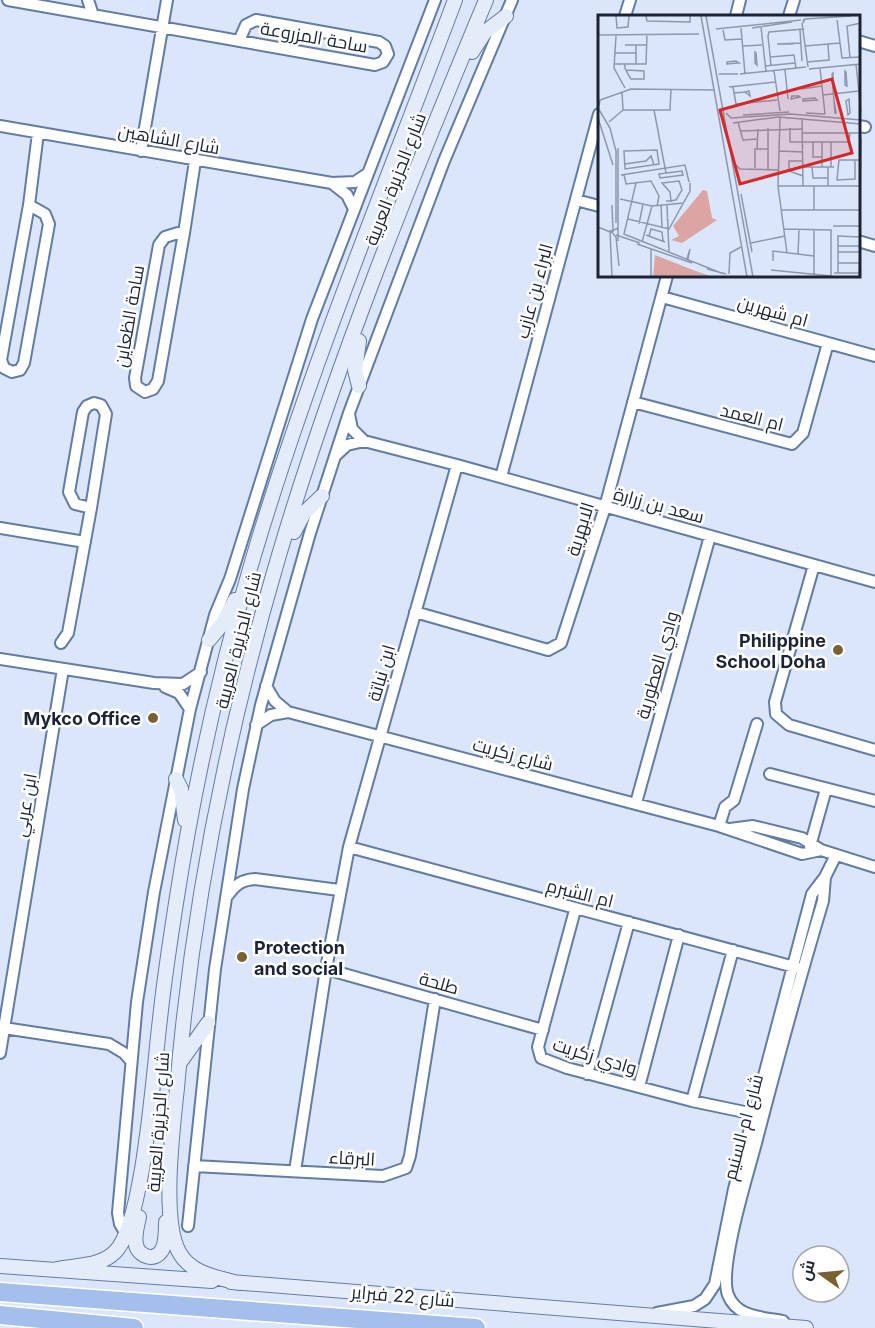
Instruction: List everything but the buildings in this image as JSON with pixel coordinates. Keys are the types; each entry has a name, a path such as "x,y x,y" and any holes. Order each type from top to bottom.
{"highway":[{"name":"شارع 22 فبراير","path":"0,1292 476,1328"},
{"path":"0,1315 134,1328"}],"main road":[{"name":"شارع الجزيرة العربية","path":"57,1269 102,1261 117,1250 126,1234 135,1203 147,1137 165,973 185,847 209,728 254,557 329,336 455,0"},
{"name":"شارع الجزيرة العربية","path":"238,1283 203,1274 185,1262 175,1243 171,1214 171,1153 179,1065 193,952 213,829 248,671 279,556 330,399 456,71 486,0"},
{"path":"456,71 467,63 485,32 506,16"},
{"path":"358,324 355,370 359,386"},
{"path":"279,556 304,513 322,496"},
{"path":"208,640 228,615 243,575 254,557"},
{"path":"176,779 182,789 185,847"},
{"path":"179,1065 208,1023"},
{"path":"147,1137 147,1168 135,1239 137,1249 148,1257 160,1253 164,1245 171,1153"},
{"name":"شارع 22 فبراير","path":"0,1266 806,1328"}],"street":[{"name":"ساحة المزروعة","path":"8,0 163,25 239,41 375,65 383,62 388,54 385,46 379,42 256,20 246,25 239,41"},
{"path":"88,0 93,15"},
{"path":"141,152 167,0"},
{"name":"شارع الجزيرة العربية","path":"126,1234 118,1213 133,1036 154,892 190,710 208,640 312,319 435,0"},
{"name":"شارع الجزيرة العربية","path":"188,1226 208,1023 243,789 266,686 334,456 349,413 444,161 512,0"},
{"path":"625,15 630,0"},
{"path":"736,15 740,0"},
{"path":"789,15 794,0"},
{"path":"860,42 875,46"},
{"name":"البراء بن عازب","path":"501,477 598,118"},
{"name":"شارع الشاهين","path":"0,126 332,183 355,183 368,173"},
{"path":"29,205 45,214 49,224 24,363 20,370 12,372 4,368 1,360 29,205 38,133"},
{"name":"ساحة الظعاين","path":"184,233 165,237 159,245 135,378 136,386 142,391 151,391 157,384 184,233 195,161"},
{"path":"332,183 347,195 354,209"},
{"path":"576,200 598,206"},
{"path":"860,242 875,246"},
{"name":"الابهرية","path":"415,612 548,650 561,643 605,507 667,278"},
{"name":"ام شهرين","path":"662,297 875,356"},
{"name":"ام العمد","path":"633,402 792,444 803,433 828,343"},
{"path":"61,644 68,633 92,508 106,414 101,405 94,403 87,406 83,412 69,492 75,504 92,508"},
{"path":"349,413 352,429 364,441"},
{"path":"334,456 347,445 364,441"},
{"name":"سعد بن زرارة","path":"364,441 875,582"},
{"name":"ابن نباتة","path":"294,1171 339,891 349,847 457,465"},
{"path":"0,528 85,542"},
{"name":"وادي العطورية","path":"636,803 711,536"},
{"path":"814,565 775,702 776,714 789,725 875,750"},
{"path":"0,659 154,683 183,684 201,672"},
{"name":"ابن عربي","path":"0,1053 63,669"},
{"path":"154,683 179,693 190,710"},
{"path":"266,686 275,700 288,712"},
{"path":"256,725 271,715 288,712"},
{"name":"شارع زكريت","path":"288,712 725,827 754,840 807,855"},
{"path":"725,827 725,807 734,800 757,724"},
{"path":"770,774 875,801"},
{"path":"807,855 826,789"},
{"name":"شارع زكريت","path":"725,827 753,826 811,842 821,850 875,867"},
{"name":"ام الشبرم","path":"349,847 798,969"},
{"path":"807,855 821,850"},
{"path":"234,855 245,874 255,879"},
{"name":"شارع ام السنيم","path":"813,1328 744,1313 731,1300 726,1285 740,1206 798,969 813,894 836,855"},
{"path":"228,895 234,886 244,880 255,879 339,891"},
{"name":"وادي زكريت","path":"575,910 538,1051 544,1060 587,1074 754,1114"},
{"path":"587,1074 628,922"},
{"path":"639,1087 679,935"},
{"path":"692,1101 733,950"},
{"name":"طلحة","path":"326,969 543,1030"},
{"name":"شارع ام السنيم","path":"645,1316 694,1306 713,1289 734,1189 798,969"},
{"name":"البرقاء","path":"194,1166 383,1176 406,1168 410,1156 435,999"},
{"path":"4,1028 109,1044 124,1053 131,1061"},
{"path":"109,1044 133,1036"}],"place":[{"name":"Philippine School Doha","path":"838,650"},
{"name":"Mykco Office","path":"153,718"},
{"name":"Protection and social","path":"242,957"}]}
